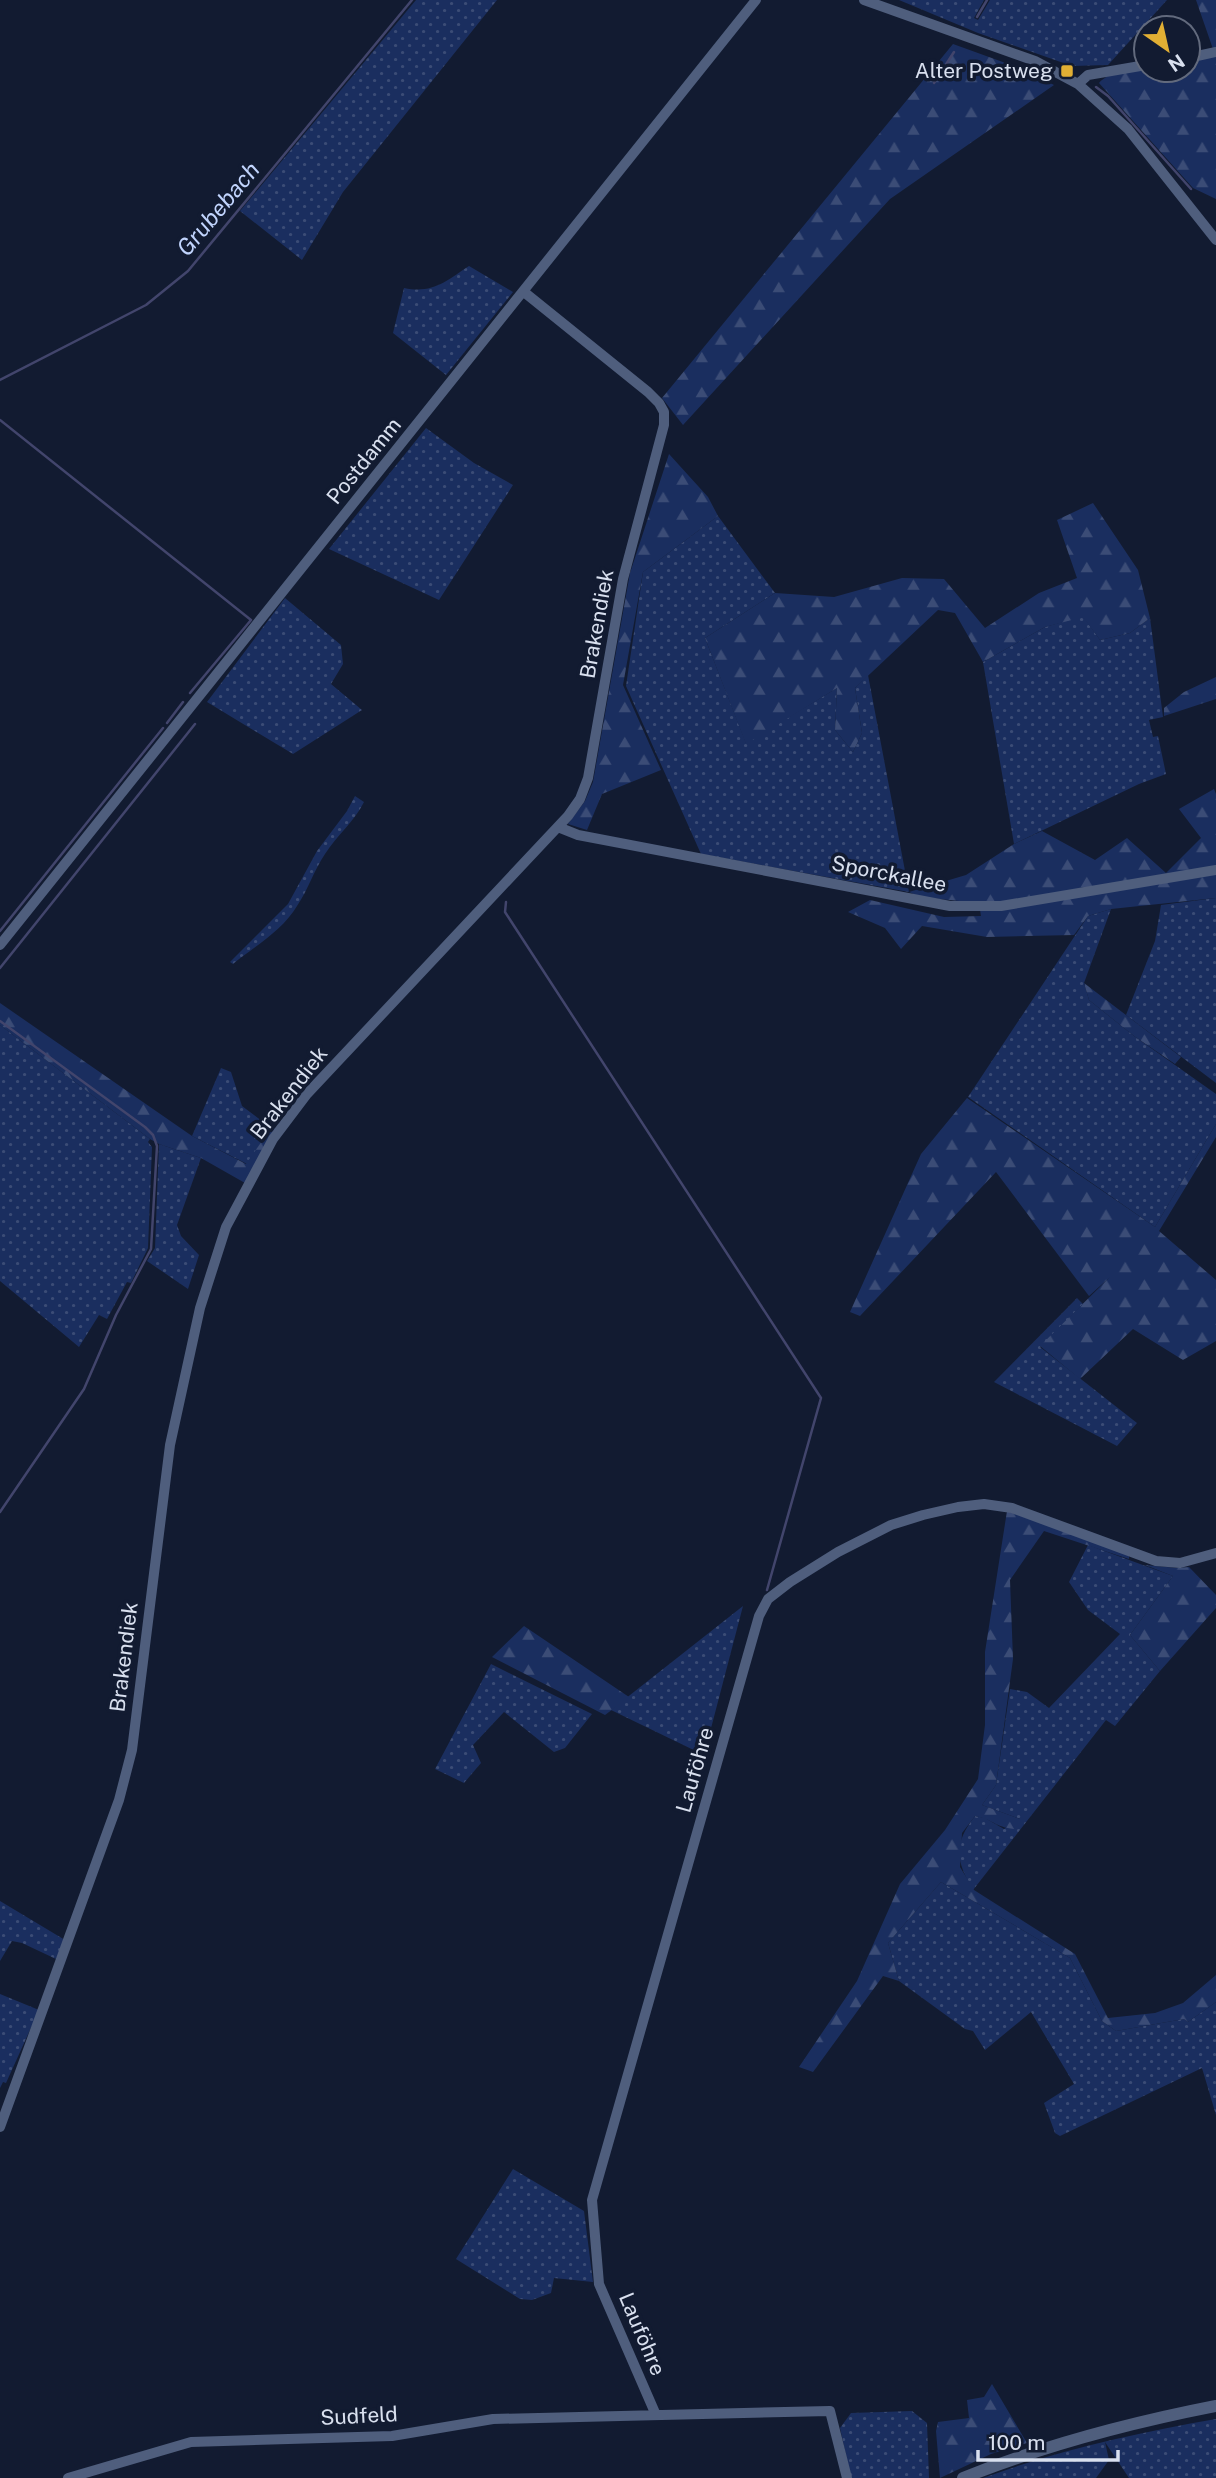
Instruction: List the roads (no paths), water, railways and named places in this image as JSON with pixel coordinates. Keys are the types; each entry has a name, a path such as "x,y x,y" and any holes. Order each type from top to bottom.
{"street":[{"name":"Postdamm","path":"0,945 756,0"},
{"path":"864,0 1035,61 1078,84 1128,129 1216,240"},
{"path":"1078,84 1088,75 1132,67"},
{"name":"Brakendiek","path":"0,2127 119,1800 128,1763 155,1577 170,1445 200,1308 226,1227 273,1139 307,1094 558,827 580,799 588,778 623,579 664,425 664,412 648,392 524,292"},
{"name":"Sporckallee","path":"558,827 578,835 950,906 1001,906 1216,870"},
{"name":"Lauföhre","path":"656,2415 599,2284 592,2200 759,1616 768,1599 799,1576 891,1525 958,1507 984,1504 1012,1508 1156,1561 1180,1563 1216,1553"},
{"path":"963,2478 1004,2461 1083,2436 1216,2406"},
{"name":"Sudfeld","path":"68,2478 191,2442 392,2436 493,2418 830,2411 847,2478"}],"waterway":[{"name":"Grubebach","path":"0,380 146,305 188,271 412,0"},
{"path":"977,17 987,0"},
{"path":"934,83 954,52"},
{"path":"1096,87 1108,96 1191,189"},
{"path":"0,420 251,620 190,693"},
{"path":"167,723 183,702"},
{"path":"0,968 195,724"},
{"path":"0,931 163,728"},
{"path":"506,902 505,912 821,1398 767,1590"},
{"path":"0,1021 145,1127 153,1135 157,1146 151,1249 116,1315 84,1389 0,1512"}],"place":[{"name":"Alter Postweg","path":"1067,71"}]}
